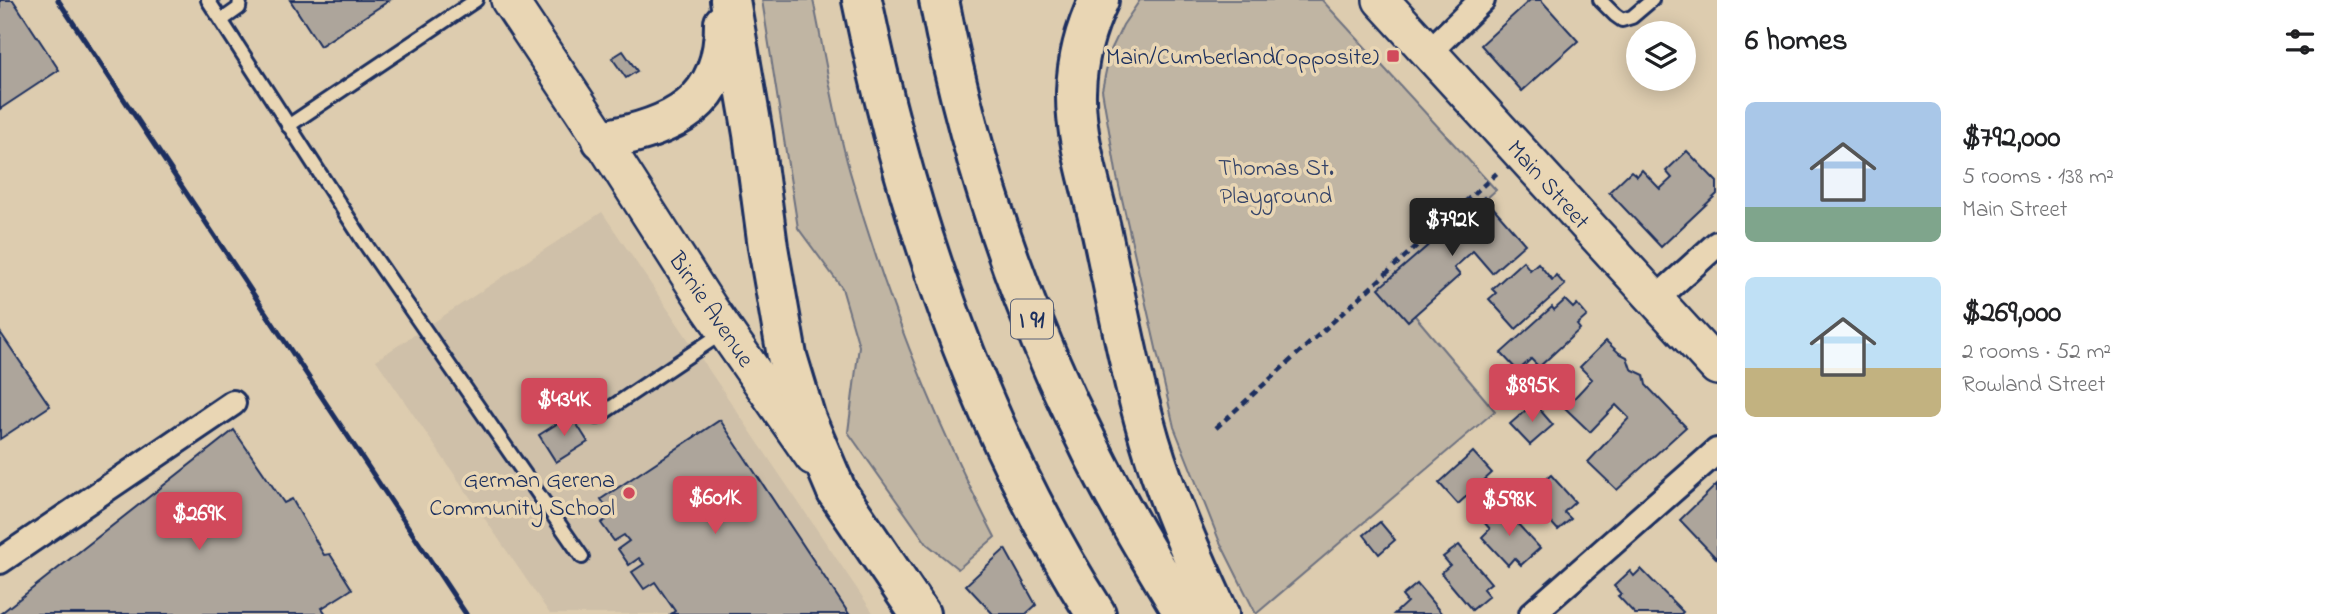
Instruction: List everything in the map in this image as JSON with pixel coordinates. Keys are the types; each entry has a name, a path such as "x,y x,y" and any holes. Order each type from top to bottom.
{"main road":[{"name":"Birnie Avenue","path":"509,0 725,331 920,614"},
{"path":"602,139 631,134 666,123 677,118 697,100 712,79 720,58 724,33 723,0"},
{"path":"730,0 787,356 806,419 837,492"},
{"path":"862,0 898,157 925,246 958,337 1033,503 1096,614"},
{"name":"I 91","path":"939,0 967,125 1023,299 1060,387 1091,451 1184,614"},
{"path":"1099,0 1090,18 1080,54 1076,94 1080,135 1150,443 1174,512 1219,614"},
{"name":"Main Street","path":"1381,0 1717,368"}],"street":[{"path":"1429,52 1482,0"},
{"path":"1655,300 1717,244"},
{"path":"0,561 233,403"},
{"path":"1532,614 1717,451"}],"lane":[{"path":"208,0 364,242 582,557"},
{"path":"222,20 239,8 240,0"},
{"path":"288,126 476,0"},
{"path":"1600,0 1622,20 1632,18 1652,0"},
{"path":"597,416 725,331"}],"path":[{"path":"1216,428 1504,165"}],"shaded area":[{"name":"German Gerena Community School","path":"602,212 874,614 550,614 376,360"}],"green space":[{"path":"762,0 813,0 844,151 879,265 932,403 995,537 958,569 927,544 848,432 859,346 842,288 798,228"},
{"name":"Thomas St. Playground","path":"1140,0 1322,0 1496,190 1390,286 1495,411 1256,614 1219,540 1174,427 1117,177 1102,90 1110,52 1123,25"}],"building":[{"path":"0,0 13,0 59,70 0,109"},
{"path":"290,0 390,0 320,46"},
{"path":"1530,0 1541,0 1578,41 1522,91 1481,45"},
{"path":"623,51 637,71 626,78 612,58"},
{"path":"1687,151 1717,182 1717,194 1661,247 1609,192 1631,171 1637,176 1642,170 1660,189 1672,178 1666,171"},
{"path":"1484,197 1525,244 1492,273 1473,251 1454,268 1460,275 1408,321 1379,288"},
{"path":"1523,261 1530,270 1538,263 1552,280 1556,275 1565,285 1516,329 1489,299 1496,293 1492,289"},
{"path":"1565,300 1573,308 1577,304 1587,316 1577,325 1580,329 1539,367 1531,359 1518,371 1501,353 1552,307 1554,310"},
{"path":"0,332 50,406 0,439"},
{"path":"1606,341 1627,357 1631,369 1644,375 1646,385 1686,427 1617,490 1588,462 1629,418 1616,405 1590,432 1565,408 1592,379 1580,367"},
{"path":"1534,403 1553,425 1530,445 1510,424"},
{"path":"571,415 588,442 556,462 539,435"},
{"path":"720,420 849,614 671,614 675,611 655,582 644,589 632,572 644,564 639,558 629,565 618,549 629,541 624,535 614,541 601,523 612,516 601,499"},
{"path":"234,430 284,503 292,499 324,555 330,554 352,589 322,608 326,614 0,614"},
{"path":"1473,452 1492,473 1458,504 1439,483"},
{"path":"1551,475 1575,502 1564,512 1571,519 1558,530 1550,521 1546,524 1526,497"},
{"path":"1717,484 1717,559 1680,520"},
{"path":"1502,507 1540,548 1521,565 1514,558 1508,565 1482,537 1490,529 1484,522"},
{"path":"1380,522 1395,540 1379,554 1364,535"},
{"path":"1459,545 1491,583 1483,589 1489,596 1472,610 1441,573 1450,565 1443,557"},
{"path":"1005,549 1036,605 1026,614 993,614 966,585"},
{"path":"1641,569 1683,612 1681,614 1635,614 1618,596 1621,594 1614,586 1630,571 1634,576"},
{"path":"1417,584 1442,614 1394,614 1407,602 1402,596"}],"railway":[{"path":"58,0 466,614"}],"place":[{"name":"Main/Cumberland(opposite)","path":"1393,56"},
{"name":"German Gerena Community School","path":"629,493"}]}
